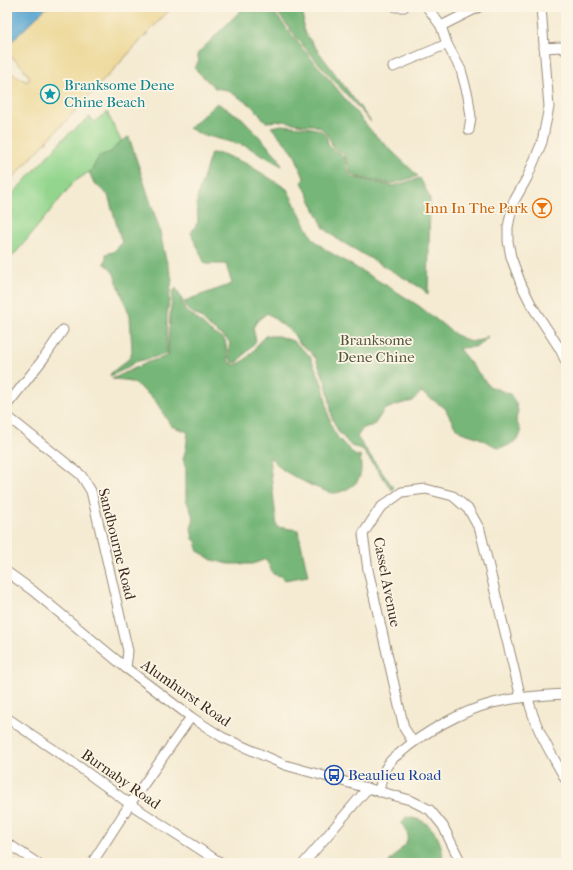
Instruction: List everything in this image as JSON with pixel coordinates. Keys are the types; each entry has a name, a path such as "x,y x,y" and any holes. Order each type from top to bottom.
{"street":[{"path":"396,7 404,7"},
{"path":"427,7 441,26 447,44 461,70 468,96 471,117 469,130"},
{"path":"441,26 479,7"},
{"path":"541,7 550,107 542,142 527,178 513,204 508,227 508,241 521,284 532,306 560,349 566,362"},
{"path":"393,67 447,44"},
{"path":"544,48 561,47 566,51"},
{"path":"7,405 44,358 63,330"},
{"name":"Sandbourne Road","path":"7,416 81,475 91,491 128,651 126,668"},
{"name":"Cassel Avenue","path":"413,742 404,728 368,570 363,534 380,508 402,492 426,489 454,496 469,510 480,530 524,698 536,725 566,780"},
{"name":"Alumhurst Road","path":"7,572 32,590 126,668 192,717 222,737 285,764 367,789 410,800 430,810 443,826 461,863"},
{"path":"380,792 382,777 389,763 413,742 473,710 494,703 524,698 566,694"},
{"path":"92,863 130,804 192,717"},
{"name":"Burnaby Road","path":"7,718 78,766 130,804 220,863"},
{"path":"304,863 367,789"},
{"path":"7,843 37,863"}],"green space":[{"path":"244,7 270,7 373,133 418,176 391,184 358,177 351,174 344,154 333,147 329,137 321,128 313,125 303,125 284,121 266,122 251,105 227,90 215,88 194,68 199,61 197,54"},
{"path":"273,7 304,7 303,29 307,36 371,122 304,47"},
{"path":"217,103 242,118 278,157 282,166 246,146 200,134 189,128"},
{"path":"107,112 121,141 111,152 99,157 92,170 74,182 7,262 7,200 65,137 90,117 94,122"},
{"path":"282,125 320,130 327,137 329,146 343,156 348,172 352,177 393,186 420,178 430,198 428,295 423,289 337,239 324,228 302,182 304,178 294,153 271,127"},
{"path":"129,137 159,228 172,279 167,316 167,354 135,362 125,369 110,376 111,373 130,358 132,351 130,316 114,274 104,263 106,260 106,254 113,252 122,243 108,195 94,183 89,172 92,170 99,156 111,152 121,141"},
{"name":"Branksome Dene Chine","path":"211,153 222,154 247,164 287,189 313,239 326,250 419,306 456,335 470,342 481,340 488,336 479,345 459,349 489,386 510,394 516,403 518,411 516,420 521,432 519,438 507,446 499,448 477,437 461,432 455,427 445,408 421,392 413,401 396,405 384,410 374,425 363,428 357,437 394,488 392,490 362,449 351,446 338,431 332,418 326,383 316,359 310,351 299,343 293,333 267,313 257,321 253,328 256,341 238,362 232,363 229,353 230,343 227,339 209,326 200,317 187,309 184,301 232,284 226,264 205,264 191,233 198,222 197,198"},
{"path":"176,288 182,300 185,311 194,316 210,331 225,340 229,362 233,365 238,364 247,358 265,336 278,336 293,341 310,356 323,386 332,428 338,438 356,456 360,455 360,474 357,481 349,488 334,493 316,487 293,476 283,470 269,457 277,527 298,530 308,576 284,580 280,576 273,574 266,559 253,564 229,564 212,560 198,551 196,541 193,539 191,528 194,519 186,499 186,469 183,459 188,432 171,426 155,400 136,384 125,380 112,379 148,362 168,356 170,315 173,292"},
{"path":"406,817 422,821 429,825 433,830 441,846 443,858 442,863 388,863 406,844 408,835 402,823"}],"sand":[{"name":"Branksome Dene Chine Beach","path":"33,7 172,7 7,184 7,71 27,82 30,78 22,66 7,53 7,26"}],"water":[{"path":"7,7 47,7 7,46"}],"place":[{"name":"Branksome Dene Chine Beach","path":"50,94"},
{"name":"Inn In The Park","path":"542,208"},
{"name":"Beaulieu Road","path":"334,775"}]}
